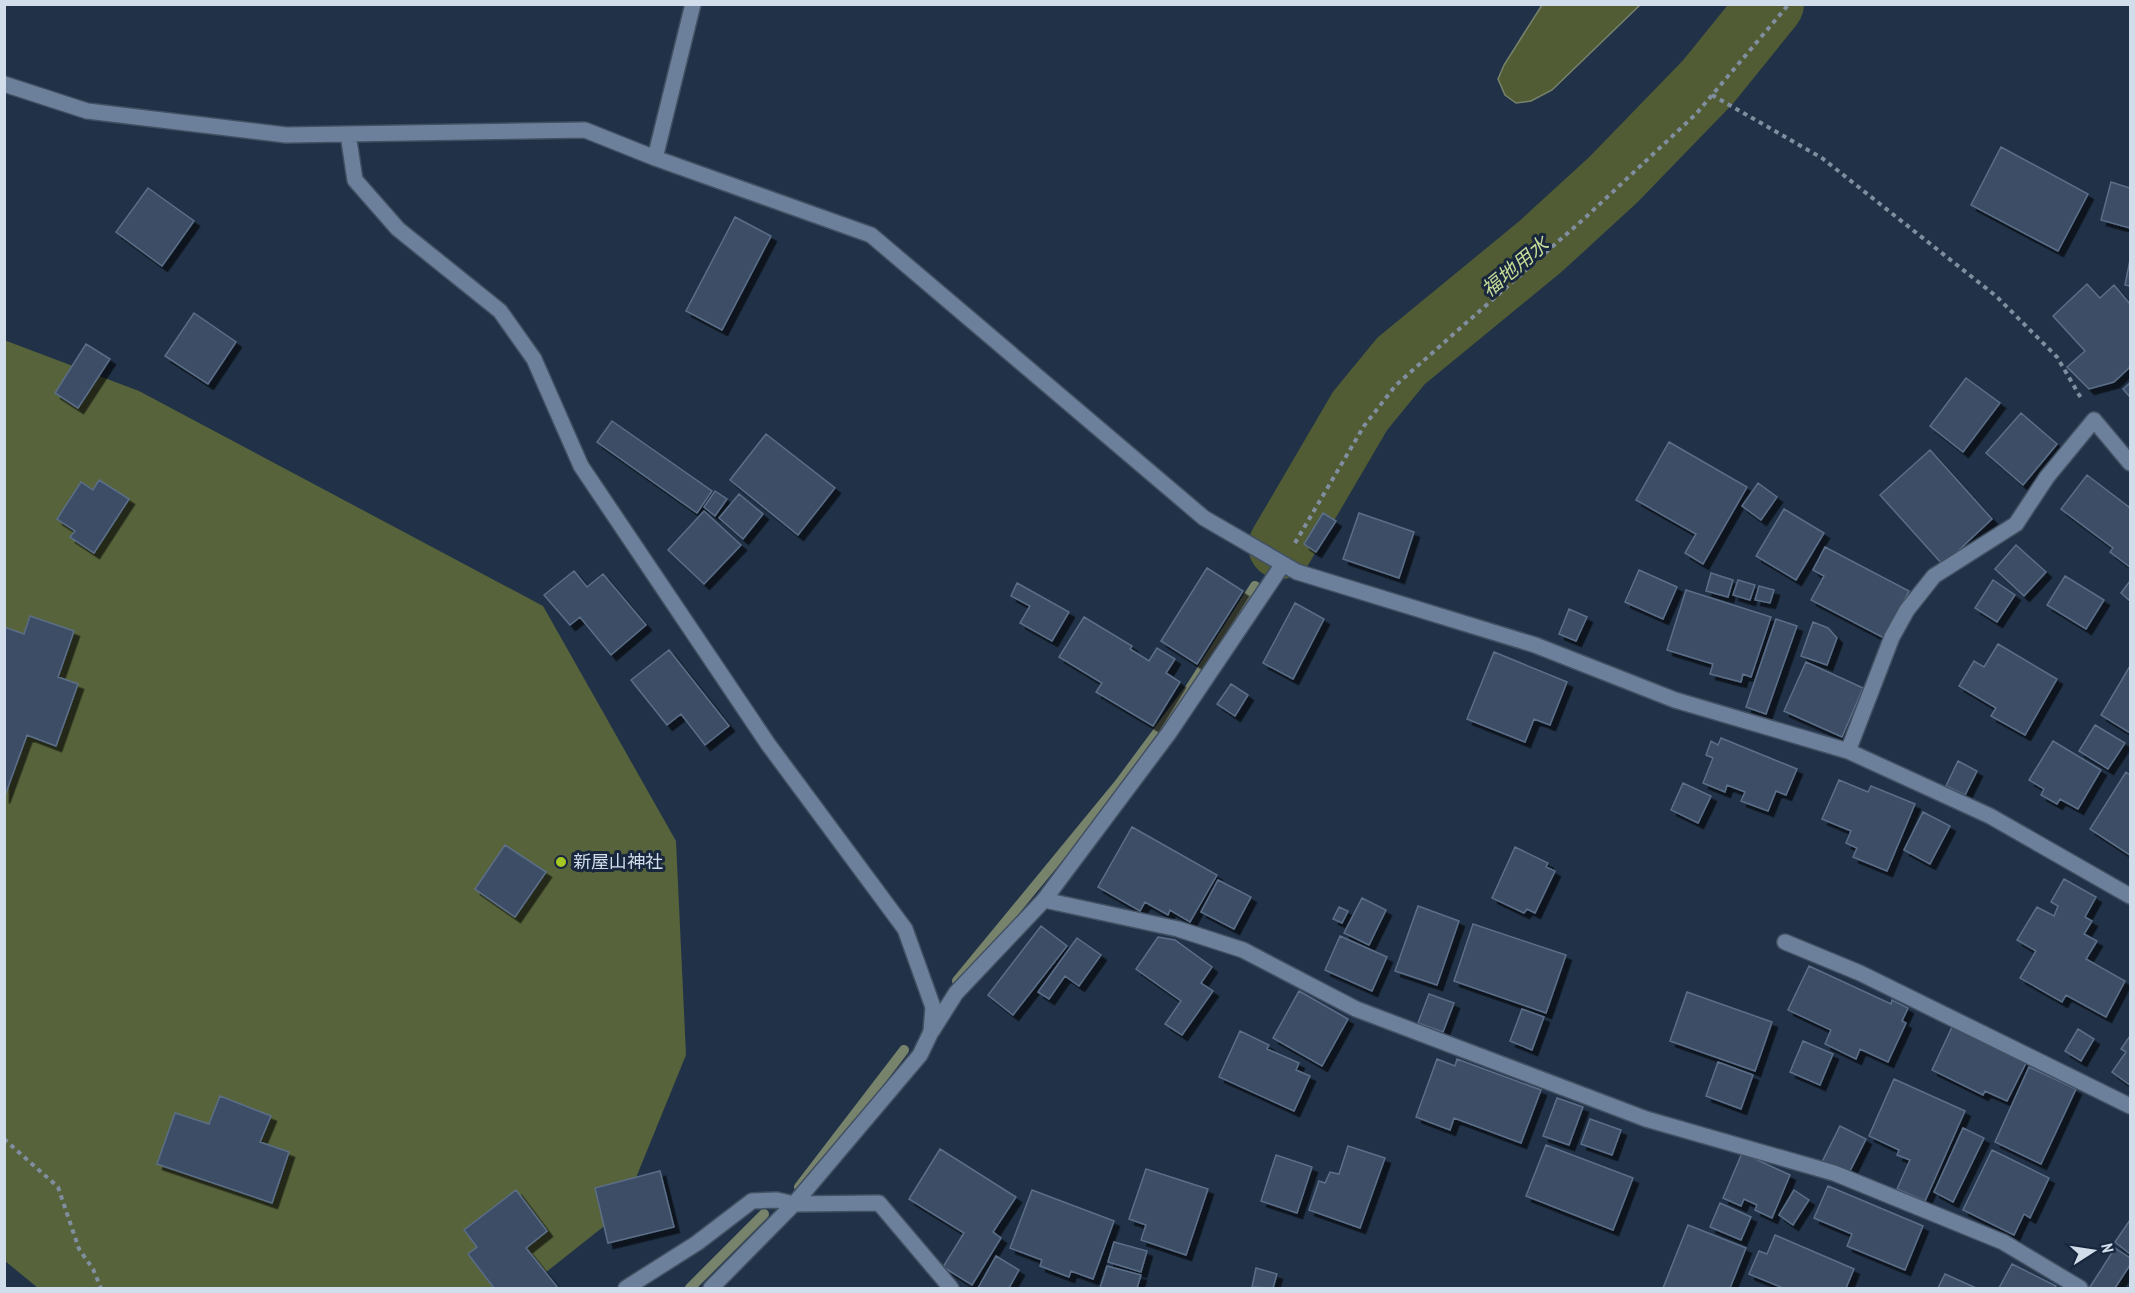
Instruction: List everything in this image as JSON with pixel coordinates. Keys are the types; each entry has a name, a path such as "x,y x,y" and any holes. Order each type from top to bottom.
{"street":[{"path":"655,158 693,4"},
{"path":"4,84 87,111 286,135 585,130 655,158 871,235 1204,518 1297,572 1535,645 1675,700 1848,751 1990,816 2130,896"},
{"path":"348,134 355,180 398,229 500,311 534,359 581,466 768,744 905,929 933,1007 931,1032"},
{"path":"1848,751 1892,637 1907,610 1934,576 2016,524 2047,477 2094,420 2130,463"},
{"path":"711,1288 794,1204 920,1055 931,1032 956,993 1044,900 1169,733 1283,564"},
{"path":"1044,900 1178,929 1243,950 1356,1009 1646,1119 1845,1177 2003,1242 2080,1288"},
{"path":"1785,942 1860,973 2130,1106"},
{"path":"626,1288 697,1244 752,1201 777,1200 794,1204 879,1203 951,1288"}],"path":[{"path":"1283,564 1364,426 1396,385 1587,216 1696,114 1789,4"},
{"path":"1712,95 1822,158 1996,296 2057,357 2094,420"},
{"path":"4,1139 58,1187 79,1249 93,1269 101,1288"}],"shaded area":[{"path":"1542,5 1640,5 1552,90 1531,101 1516,103 1505,95 1498,79 1504,65"},
{"path":"4,340 139,391 543,606 676,841 686,1055 622,1212 526,1288 38,1288 5,1261"}],"building":[{"path":"2001,147 2088,194 2058,251 1971,205"},
{"path":"2111,182 2130,188 2130,228 2101,220"},
{"path":"148,188 194,221 162,266 116,232"},
{"path":"735,217 771,236 722,330 686,311"},
{"path":"2130,260 2130,286 2125,285"},
{"path":"2087,284 2100,298 2114,285 2130,304 2130,367 2114,382 2089,389 2067,367 2085,351 2053,316"},
{"path":"194,313 236,342 208,384 165,356"},
{"path":"86,344 110,359 78,408 55,393"},
{"path":"1966,378 2000,403 1963,452 1930,426"},
{"path":"2130,383 2130,397 2123,389"},
{"path":"2021,413 2057,444 2023,485 1986,453"},
{"path":"612,421 712,491 697,513 597,442"},
{"path":"766,434 835,488 798,535 730,480"},
{"path":"1669,442 1747,487 1703,564 1685,553 1696,534 1636,500"},
{"path":"1930,450 1992,519 1943,565 1880,495"},
{"path":"2087,475 2129,507 2130,505 2130,567 2110,552 2113,548 2061,509"},
{"path":"99,480 129,499 94,553 70,537 75,531 57,519 81,482 93,490"},
{"path":"1758,483 1777,497 1761,520 1742,506"},
{"path":"715,491 727,499 715,516 704,507"},
{"path":"739,494 763,514 743,539 719,518"},
{"path":"1784,509 1824,533 1796,580 1756,556"},
{"path":"704,511 741,545 704,584 668,550"},
{"path":"1323,513 1336,521 1316,552 1304,544"},
{"path":"1359,513 1414,532 1399,578 1343,559"},
{"path":"2016,545 2046,572 2024,596 1995,569"},
{"path":"1825,547 1909,591 1884,638 1811,600 1824,576 1813,570"},
{"path":"1207,568 1243,591 1197,664 1161,641"},
{"path":"1639,570 1677,587 1663,619 1625,602"},
{"path":"574,571 587,587 603,574 646,625 611,655 580,617 570,625 544,595"},
{"path":"1711,573 1733,580 1728,597 1706,591"},
{"path":"2065,576 2104,600 2086,629 2047,605"},
{"path":"1738,580 1755,585 1750,600 1733,595"},
{"path":"1993,580 2015,595 1997,622 1975,608"},
{"path":"2130,581 2130,601 2121,593"},
{"path":"1017,583 1069,612 1052,641 1020,623 1030,606 1011,596"},
{"path":"1759,586 1774,590 1770,603 1755,600"},
{"path":"1686,590 1771,617 1751,677 1743,674 1741,682 1710,674 1713,664 1667,650"},
{"path":"1295,603 1324,619 1293,679 1263,663"},
{"path":"1569,609 1587,617 1576,641 1559,634"},
{"path":"30,616 74,631 58,677 78,684 56,746 27,735 4,798 4,627 24,634"},
{"path":"1084,617 1132,646 1130,649 1149,661 1157,648 1175,659 1166,673 1180,682 1153,726 1096,692 1102,683 1059,657"},
{"path":"1776,619 1797,626 1766,714 1746,707"},
{"path":"1813,622 1828,628 1837,638 1827,665 1801,656"},
{"path":"1998,644 2057,679 2025,735 1991,716 1996,708 1959,686 1974,661 1984,667"},
{"path":"669,650 729,726 705,745 681,714 667,725 631,680"},
{"path":"1494,652 1567,682 1550,725 1534,719 1525,742 1467,719"},
{"path":"1806,662 1863,688 1842,737 1784,711"},
{"path":"2130,666 2130,733 2101,715"},
{"path":"1231,684 1248,695 1235,716 1217,704"},
{"path":"2095,725 2125,743 2108,769 2079,751"},
{"path":"1721,738 1797,769 1786,795 1776,791 1768,811 1741,801 1745,792 1727,785 1725,792 1703,783 1713,758 1706,755 1711,741 1718,745"},
{"path":"2053,741 2101,770 2078,809 2060,799 2057,804 2041,795 2044,789 2029,780"},
{"path":"1958,761 1977,771 1965,795 1946,786"},
{"path":"2126,772 2130,775 2130,855 2090,829"},
{"path":"1839,780 1868,792 1871,786 1915,804 1887,871 1853,857 1857,848 1846,843 1851,831 1822,819"},
{"path":"1683,783 1711,796 1698,823 1671,810"},
{"path":"1923,812 1950,826 1930,864 1904,850"},
{"path":"1132,827 1217,875 1190,922 1170,910 1168,915 1145,902 1140,911 1098,887"},
{"path":"505,845 546,872 515,917 475,889"},
{"path":"1515,847 1548,863 1546,867 1555,871 1535,913 1527,909 1524,913 1492,898"},
{"path":"2064,879 2096,897 2085,917 2092,921 2084,934 2097,941 2086,959 2125,981 2106,1017 2066,995 2062,1002 2020,978 2036,951 2017,940 2037,907 2054,916 2058,906 2051,902"},
{"path":"1218,880 1251,897 1234,929 1201,912"},
{"path":"1362,898 1386,910 1369,945 1344,933"},
{"path":"1418,906 1459,921 1437,985 1395,971"},
{"path":"1339,907 1348,911 1342,923 1333,919"},
{"path":"1473,924 1566,955 1546,1013 1454,981"},
{"path":"1041,926 1067,946 1013,1015 988,995"},
{"path":"1340,936 1387,957 1372,991 1325,970"},
{"path":"1158,937 1175,940 1212,967 1201,983 1213,991 1182,1035 1165,1024 1181,1001 1136,969"},
{"path":"1077,938 1101,955 1079,986 1065,976 1049,999 1038,992"},
{"path":"1809,966 1891,1004 1892,1000 1908,1008 1902,1021 1906,1023 1888,1062 1860,1049 1856,1059 1825,1044 1831,1030 1788,1010"},
{"path":"1299,991 1348,1019 1322,1066 1273,1038"},
{"path":"1687,992 1772,1022 1755,1071 1670,1041"},
{"path":"1429,994 1454,1003 1443,1032 1418,1023"},
{"path":"1522,1009 1544,1017 1532,1050 1510,1041"},
{"path":"1953,1025 2027,1061 2007,1101 1985,1091 1983,1095 1932,1070"},
{"path":"2078,1029 2094,1039 2081,1061 2065,1051"},
{"path":"1240,1031 1269,1045 1267,1049 1299,1063 1296,1070 1310,1076 1294,1111 1219,1077"},
{"path":"2130,1036 2130,1085 2112,1072 2126,1052 2121,1049"},
{"path":"1803,1041 1833,1054 1820,1085 1790,1072"},
{"path":"1437,1059 1455,1066 1457,1059 1541,1090 1521,1143 1454,1118 1450,1130 1416,1117"},
{"path":"1718,1062 1753,1075 1741,1109 1706,1096"},
{"path":"2029,1067 2076,1089 2041,1164 1995,1142"},
{"path":"1894,1079 1965,1111 1925,1201 1897,1189 1910,1160 1897,1155 1899,1150 1869,1136"},
{"path":"220,1096 271,1116 260,1142 289,1152 272,1203 157,1164 175,1113 209,1124"},
{"path":"1557,1098 1583,1107 1569,1145 1543,1136"},
{"path":"1590,1119 1621,1130 1612,1155 1581,1144"},
{"path":"1840,1126 1866,1139 1848,1175 1822,1162"},
{"path":"1963,1128 1984,1138 1953,1202 1934,1192"},
{"path":"1546,1145 1633,1178 1613,1230 1526,1196"},
{"path":"1348,1146 1385,1158 1360,1228 1309,1210 1319,1181 1325,1183 1330,1172 1339,1174"},
{"path":"940,1149 1016,1197 993,1232 1001,1238 972,1285 943,1267 964,1233 909,1199"},
{"path":"1992,1150 2049,1178 2030,1218 2024,1214 2014,1235 1963,1210"},
{"path":"1742,1153 1790,1175 1772,1218 1755,1210 1757,1205 1744,1199 1741,1206 1723,1198"},
{"path":"1276,1155 1312,1167 1297,1213 1261,1201"},
{"path":"1146,1169 1208,1189 1186,1255 1141,1240 1146,1225 1129,1219"},
{"path":"660,1171 674,1227 608,1243 595,1188"},
{"path":"1828,1186 1923,1226 1905,1270 1847,1246 1852,1234 1814,1218"},
{"path":"516,1190 547,1231 526,1248 558,1288 494,1288 468,1254 477,1247 464,1230"},
{"path":"1032,1190 1114,1221 1093,1279 1071,1271 1069,1277 1040,1266 1042,1260 1010,1248"},
{"path":"1794,1190 1809,1200 1793,1225 1779,1215"},
{"path":"1720,1203 1751,1217 1741,1240 1710,1227"},
{"path":"2130,1220 2130,1254 2115,1242"},
{"path":"1688,1225 1746,1248 1730,1288 1663,1288"},
{"path":"1775,1235 1854,1269 1846,1288 1783,1288 1749,1274 1759,1251 1767,1254"},
{"path":"1114,1242 1147,1251 1141,1272 1108,1262"},
{"path":"2115,1248 2130,1258 2130,1265 2115,1288 2090,1287"},
{"path":"996,1256 1019,1270 1009,1288 978,1288"},
{"path":"2012,1264 2056,1286 2055,1288 1999,1288"},
{"path":"1107,1266 1141,1275 1137,1288 1100,1288"},
{"path":"1256,1268 1277,1274 1273,1288 1252,1287"},
{"path":"1945,1274 1976,1288 1938,1288"}],"waterway":[{"name":"福地用水","path":"1281,546 1360,411 1401,361 1541,246 1613,180 1708,82 1771,4"},
{"path":"957,981 1119,784 1191,687 1255,586"},
{"path":"799,1187 904,1050"},
{"path":"690,1288 764,1214"}],"place":[{"name":"新屋山神社","path":"561,862"}]}
